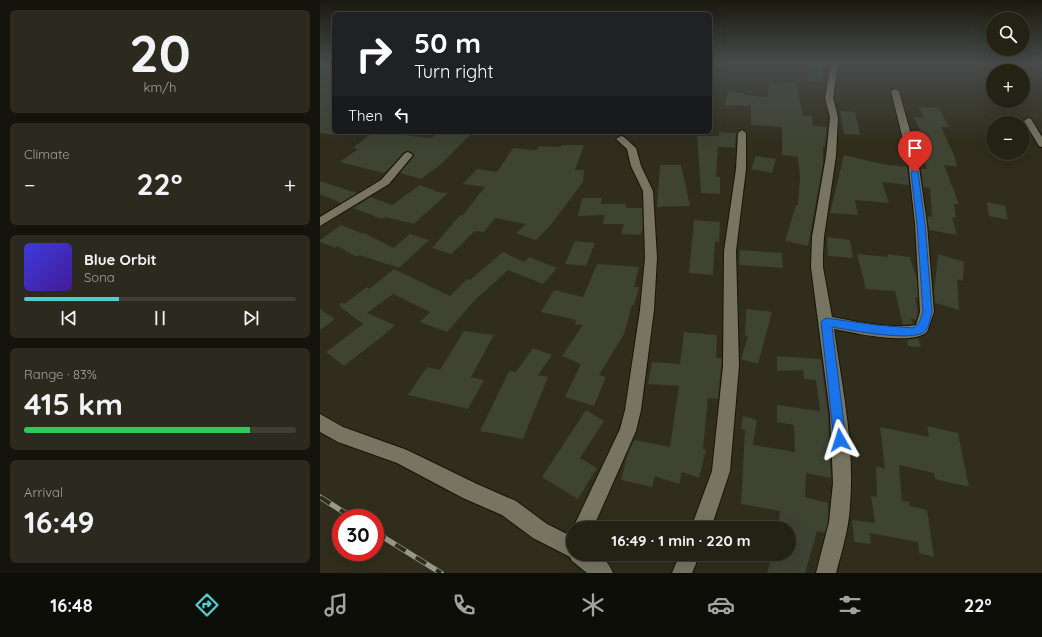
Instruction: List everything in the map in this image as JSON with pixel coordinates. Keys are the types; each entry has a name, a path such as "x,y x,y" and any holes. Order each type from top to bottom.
{"street":[{"path":"826,573 841,504 842,462 826,322 817,267 818,237 831,156 834,117 829,98 830,90"},
{"path":"826,322 875,329 913,332 920,329 924,325 927,312 921,224 913,160 895,91"},
{"path":"1030,124 1042,144"},
{"path":"703,521 721,470 731,366 730,251 741,169 742,133"},
{"path":"586,521 628,431 633,410 647,310 651,258 648,191 636,166 631,148 622,139"},
{"path":"320,222 385,182 408,155"},
{"path":"320,422 338,434 401,456 470,491 509,508 540,531 566,544"},
{"path":"587,561 602,573"},
{"path":"682,573 687,561"}],"building":[{"path":"320,90 332,90 332,134 334,135 320,133"},
{"path":"769,90 797,90 803,116 812,116 813,126 827,127 825,147 823,146 823,165 808,246 785,241 796,205 798,205 800,177 798,157 782,155 782,127 751,125 751,106 724,105 729,92 768,97"},
{"path":"919,107 939,108 949,127 941,127 955,157 957,167 944,165 959,204 954,204 956,218 952,217 957,235 929,230 927,216 932,217 930,188 923,187 921,169 927,169 915,138 924,139 914,117 924,118"},
{"path":"840,111 855,112 860,135 844,134"},
{"path":"719,132 736,133 735,148 718,147 716,177 720,177 720,194 701,193 697,136 719,136"},
{"path":"370,134 392,134 431,138 437,134 470,135 440,165 421,179 400,173 414,156 414,154 409,151 404,152 388,170 383,173 340,162 358,149 353,148"},
{"path":"562,145 584,145 575,170 584,170 583,182 550,226 536,240 516,233 526,224 495,218 484,232 475,231 451,254 432,248 460,215 462,216 485,187 463,184 477,169 497,172 513,148 536,150 539,146 560,147"},
{"path":"844,155 882,164 907,167 909,185 882,182 889,203 855,200 858,215 830,213"},
{"path":"756,156 776,159 772,173 751,169"},
{"path":"660,165 681,165 690,206 657,207"},
{"path":"320,181 357,193 341,203 320,194"},
{"path":"420,185 438,192 448,193 414,224 385,217 382,219 353,208 371,197 392,205"},
{"path":"582,198 602,198 601,204 626,204 626,208 642,208 643,227 641,235 621,234 624,224 603,224 605,215 578,216"},
{"path":"987,202 1005,206 1008,220 989,216"},
{"path":"694,220 720,222 719,242 715,241 713,275 689,273"},
{"path":"341,225 363,234 364,233 394,248 410,234 429,240 399,268 359,255 357,257 337,246 335,248 320,242 320,240"},
{"path":"827,237 850,240 853,258 828,256"},
{"path":"575,241 595,243 586,266 565,264"},
{"path":"740,250 782,253 783,268 739,265"},
{"path":"503,252 524,262 529,257 557,268 543,284 508,270 474,301 447,332 420,322 430,312 393,294 367,313 395,325 384,335 344,366 326,352 363,324 339,306 341,302 344,304 367,287 369,289 394,269 450,296 467,279 470,280"},
{"path":"857,254 888,257 887,254 910,257 917,279 918,298 915,297 918,312 916,320 911,319 913,324 903,325 895,291 866,289"},
{"path":"938,254 964,262 963,281 957,279 959,310 935,303 934,293"},
{"path":"597,264 639,267 634,287 639,287 624,334 599,375 606,377 594,406 565,397 581,364 562,356 583,325 575,324 576,320 541,312 554,290 583,297"},
{"path":"320,309 335,319 320,330"},
{"path":"746,309 772,312 758,364 741,359 748,336 745,336"},
{"path":"464,331 494,335 471,377 484,380 468,409 408,395 427,367 440,370"},
{"path":"684,332 717,335 716,358 722,358 718,399 708,398 703,449 706,450 699,478 682,472 679,484 655,476 652,487 621,480 628,453 634,440 670,447 679,386 648,384 652,362 680,364"},
{"path":"918,338 921,347 908,346 907,340"},
{"path":"533,348 552,355 538,375 548,377 523,439 480,431 509,371 516,372"},
{"path":"777,356 821,359 828,414 831,478 806,473 805,497 828,503 828,522 825,533 817,531 805,573 767,573 771,561 796,561 796,521 779,521 780,511 741,504 745,430 741,429 743,416 757,420 753,445 795,452 794,425 777,422 777,405 820,411 816,380 804,379 803,370 777,371"},
{"path":"586,410 604,421 580,458 597,468 578,499 542,477"},
{"path":"927,426 958,433 969,487 935,479 934,473 899,465 902,501 909,502 910,506 927,510 934,557 919,553 918,542 870,533 871,544 854,542 852,520 875,523 871,496 877,497 876,466 885,469 880,427 929,437"}],"railway":[{"path":"320,497 339,509"},
{"path":"384,538 441,573"}],"route":[{"path":"840,440 826,322 896,332 913,332 920,329 924,325 927,312 921,224 915,172"}]}
